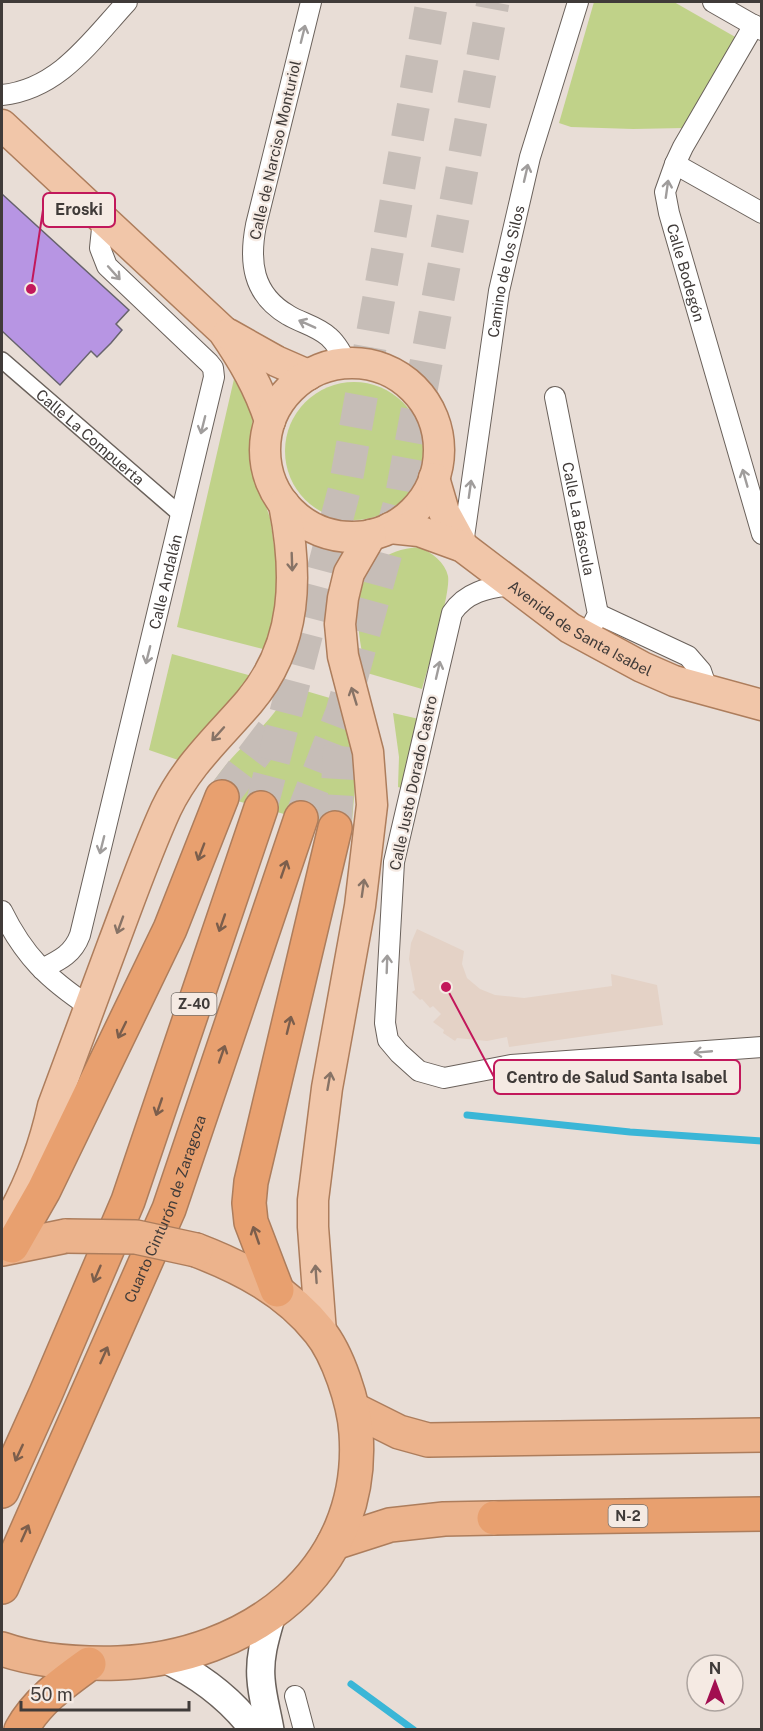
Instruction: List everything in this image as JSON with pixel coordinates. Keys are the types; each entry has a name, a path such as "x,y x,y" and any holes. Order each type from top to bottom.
{"highway":[{"path":"5,1243 44,1190 170,929 222,797"},
{"name":"Z-40","path":"2,1491 128,1201 261,808"},
{"name":"Cuarto Cinturón de Zaragoza","path":"2,1587 169,1209 301,818"},
{"path":"277,1290 251,1222 249,1203 251,1182 335,828"},
{"path":"5,1243 66,1236 136,1238 196,1250 230,1263 277,1290 321,1333 339,1370 353,1409 357,1443 354,1483 347,1513 334,1543 307,1582 272,1614 239,1634 189,1652 131,1662 89,1664 10,1652"},
{"path":"353,1409 399,1432 428,1440 762,1435"},
{"name":"N-2","path":"334,1543 390,1525 444,1519 762,1514"},
{"path":"21,1730 37,1706 51,1692 89,1664"}],"main road":[{"path":"2,125 223,332 250,372 270,421"},
{"path":"223,332 276,362 308,375"},
{"path":"347,364 364,364 388,372 410,386 421,398 436,428 438,445 438,461 434,478 417,507 405,519 381,531 355,537 323,532 302,521 284,504 274,489 265,455 270,421 281,399 308,375 320,369 347,364"},
{"name":"Avenida de Santa Isabel","path":"434,478 444,512 463,547"},
{"path":"5,1243 48,1132 53,1106 134,886 167,807 199,757 261,687 274,665 286,633 291,606 292,553 284,504"},
{"path":"321,1333 313,1227 314,1200 327,1088 360,906 372,805 368,752 343,656 340,624 349,573 381,531"},
{"name":"Avenida de Santa Isabel","path":"381,531 418,531 463,547 511,585 592,626 663,677 708,692 762,705"},
{"path":"270,1730 262,1694 261,1666 262,1650 272,1614"},
{"path":"163,1658 194,1674 214,1689 254,1730"}],"street":[{"path":"2,95 29,90 60,72 76,58 127,2"},
{"name":"Calle de Narciso Monturiol","path":"311,2 256,225 252,246 253,266 259,283 271,301 289,315 328,335 347,364"},
{"name":"Camino de los Silos","path":"463,547 499,291 530,157 578,2"},
{"path":"713,2 758,27"},
{"name":"Calle Bodegón","path":"758,27 683,147 667,186 666,201 708,354 762,534"},
{"path":"675,164 762,213"},
{"name":"Calle Andalán","path":"42,969 63,959 72,951 80,935 213,385 214,372 209,363 107,266 100,248 103,219"},
{"name":"Calle La Compuerta","path":"2,360 180,514"},
{"name":"Calle La Báscula","path":"555,397 592,626"},
{"name":"Calle Justo Dorado Castro","path":"511,585 492,587 470,594 452,613 394,861 385,1023 388,1040 419,1071 444,1078 511,1065 762,1047"},
{"path":"2,911 23,950 57,983 90,1006"},
{"path":"295,1696 304,1730"}],"shaded area":[{"path":"417,929 464,951 462,964 467,978 480,989 495,995 524,998 612,986 611,974 657,985 663,1025 509,1047 507,1037 487,1041 457,1038 455,1041 433,1022 441,1014 433,1006 430,1008 412,992 415,990 409,959 411,943"}],"green space":[{"path":"594,2 674,2 737,38 684,128 571,127 559,123"},
{"path":"234,379 253,415 251,438 257,480 270,518 280,587 277,620 263,649 177,627"},
{"path":"354,382 380,387 403,402 418,425 423,451 418,477 403,500 380,515 354,520 328,515 305,500 290,477 285,451 290,425 305,402 328,387"},
{"path":"419,547 437,558 444,566 448,576 443,614 422,689 367,673 362,653 358,611 367,575 379,561 396,552"},
{"path":"172,654 252,676 249,684 208,724 181,761 149,750"},
{"path":"289,686 340,701 351,743 355,786 351,833 206,792 228,763 272,716"},
{"path":"393,713 419,719 401,788 398,787 399,757"}],"building":[{"path":"2,194 129,310 116,324 122,330 111,343 97,357 91,351 60,385 2,331"}],"waterway":[{"path":"467,1115 630,1132 762,1141"},
{"path":"351,1684 414,1730"}],"tunnel":[{"path":"261,808 345,487 432,2"},
{"path":"301,818 342,712 401,498 493,2"},
{"path":"222,797 277,725"},
{"path":"335,828 340,744"}],"place":[{"name":"Eroski","path":"31,289"},
{"name":"Centro de Salud Santa Isabel","path":"446,987"}]}
